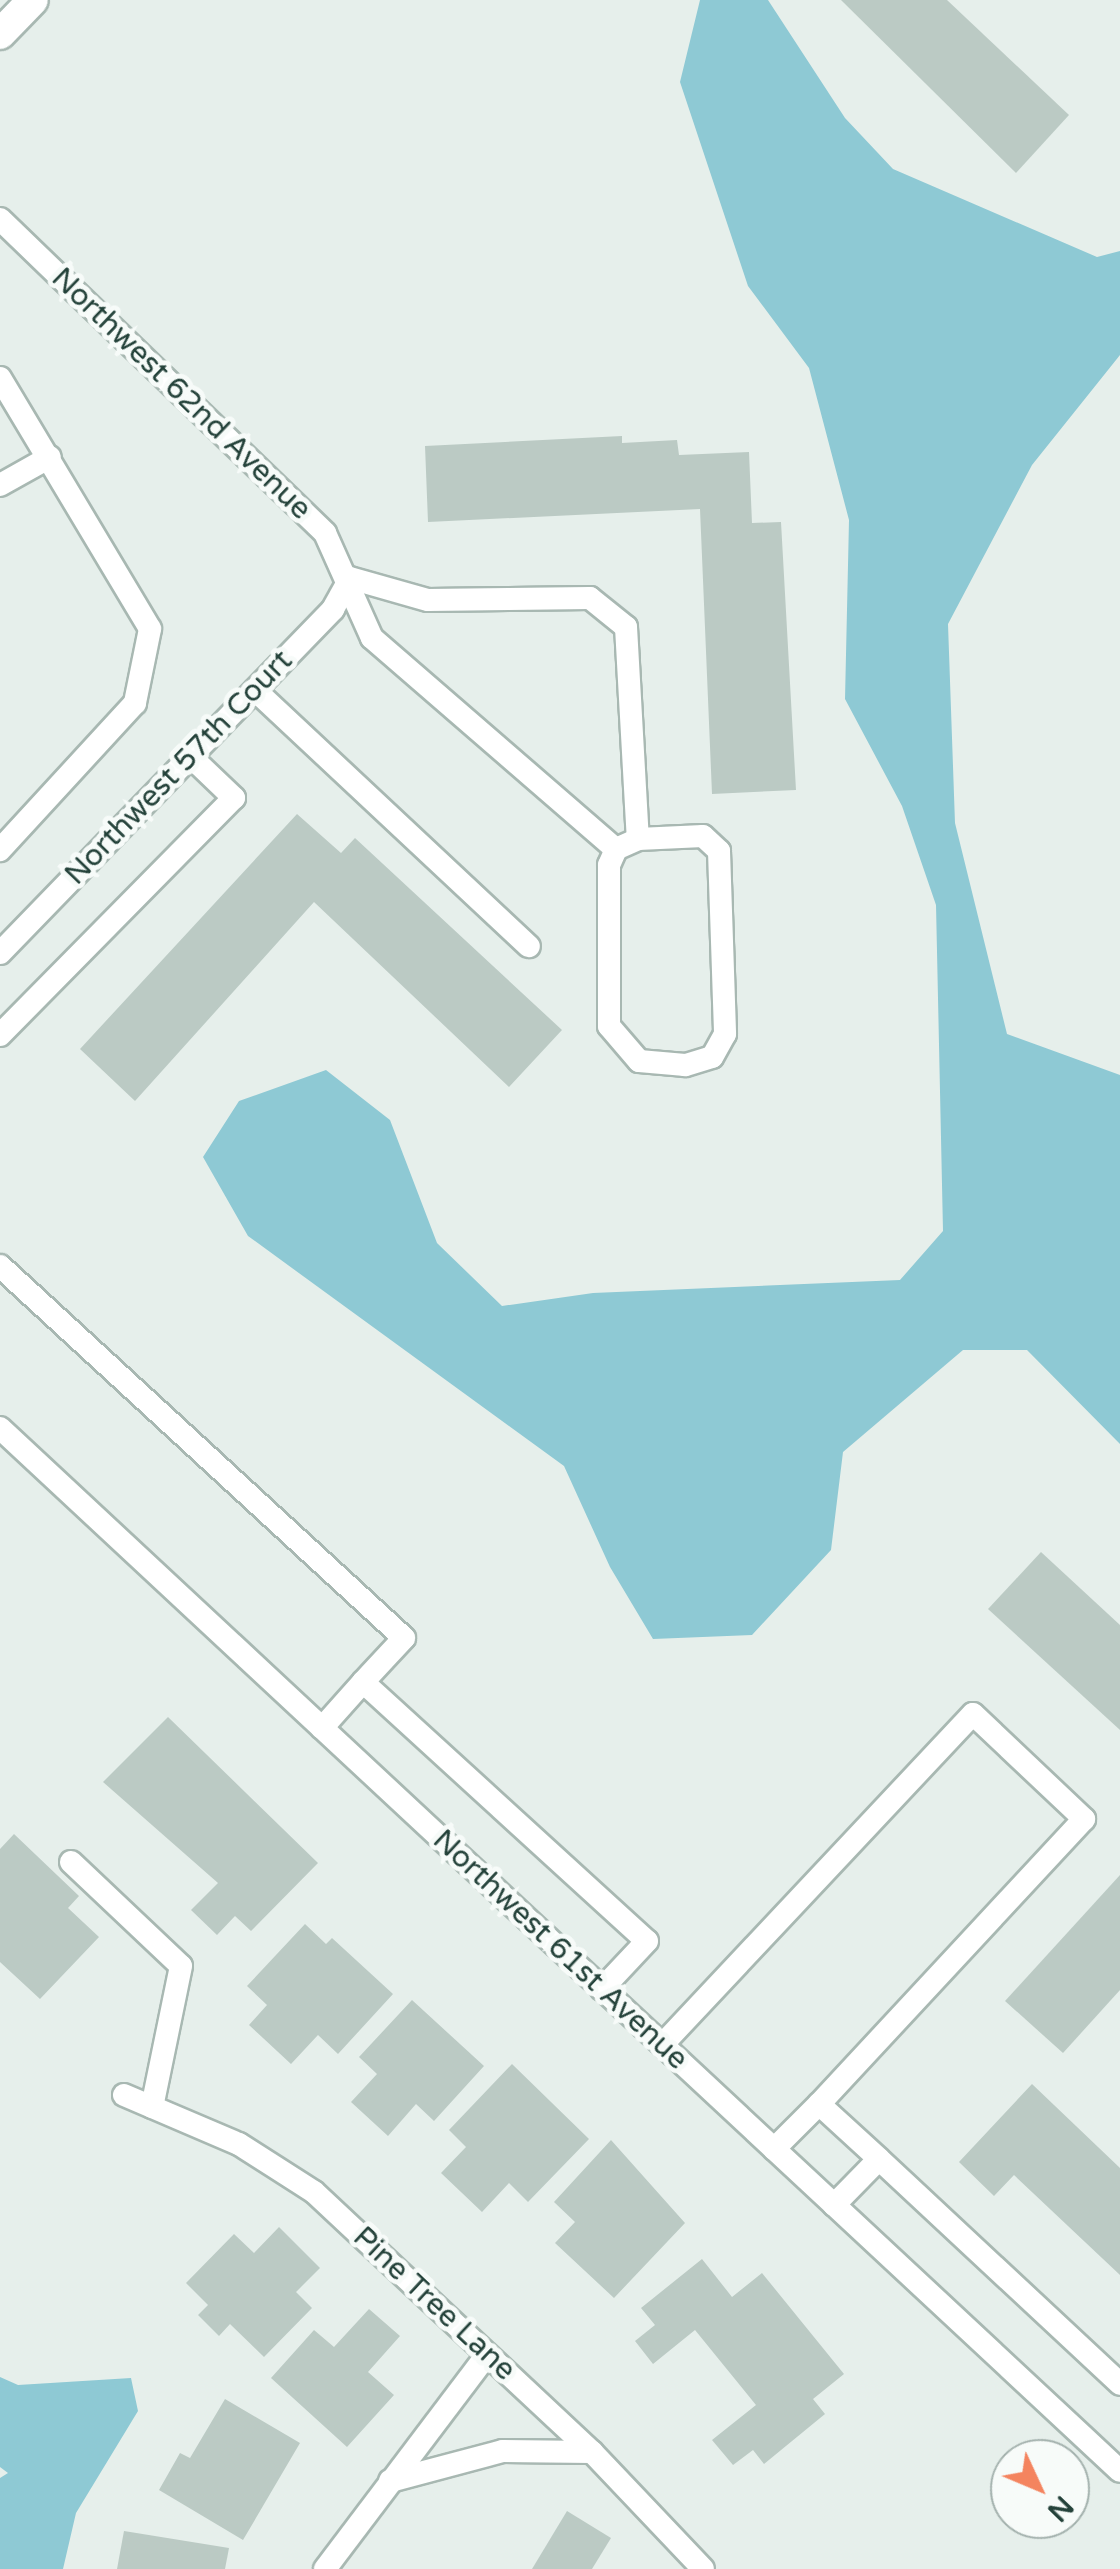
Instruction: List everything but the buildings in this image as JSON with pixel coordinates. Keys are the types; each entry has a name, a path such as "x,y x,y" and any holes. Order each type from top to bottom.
{"street":[{"path":"0,34 33,0"}],"lane":[{"name":"Northwest 62nd Avenue","path":"0,219 325,533 350,578 372,638 627,844"},
{"path":"0,378 150,629 147,664 135,702 0,850"},
{"path":"0,485 50,457"},
{"name":"Northwest 57th Court","path":"0,954 333,608 350,578"},
{"path":"350,578 428,600 590,598 626,626 627,844 608,865 609,1026 639,1061 685,1065 712,1057 725,1034 720,851 703,836 627,844"},
{"path":"255,690 529,946"},
{"path":"0,1035 234,798 190,756"},
{"path":"0,1266 404,1638 322,1728"},
{"name":"Northwest 61st Avenue","path":"0,1428 1120,2471"},
{"path":"363,1682 647,1940 602,1989"},
{"path":"662,2045 973,1714 1084,1819 774,2149"},
{"path":"72,1862 181,1966 152,2107"},
{"name":"Pine Tree Lane","path":"124,2095 239,2144 314,2192 592,2452 703,2569"},
{"path":"820,2104 1120,2384"},
{"path":"834,2205 879,2160"},
{"path":"325,2569 487,2355"},
{"path":"390,2481 503,2451 592,2452"}],"water":[{"path":"700,0 768,0 845,118 893,169 1097,257 1120,251 1120,355 1032,465 948,624 955,823 1007,1034 1120,1075 1120,1444 1027,1350 963,1350 843,1452 831,1550 752,1635 653,1639 610,1567 564,1466 248,1236 203,1157 239,1101 326,1070 390,1120 437,1243 502,1306 593,1293 900,1280 943,1231 936,905 902,806 845,699 849,520 809,368 748,286 680,82"},
{"path":"0,2377 18,2385 131,2378 138,2411 76,2513 63,2569 0,2569 0,2478 8,2473 0,2467"}]}
